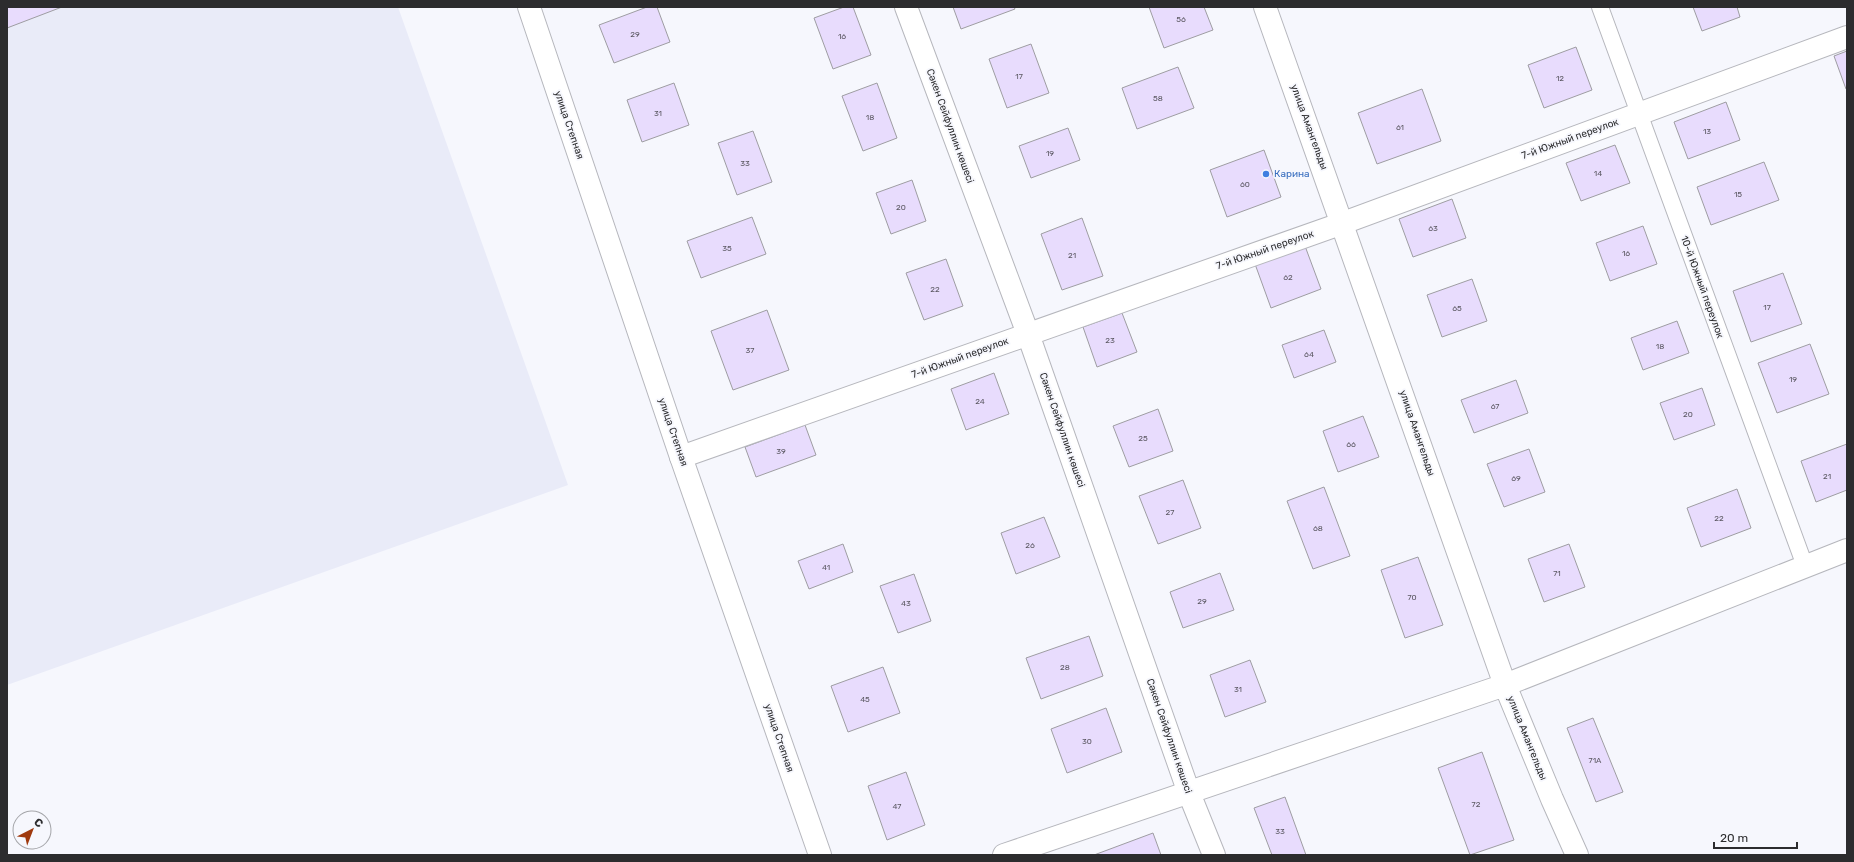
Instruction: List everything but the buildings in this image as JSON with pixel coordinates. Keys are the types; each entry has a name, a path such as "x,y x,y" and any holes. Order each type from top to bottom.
{"street":[{"name":"улица Степная","path":"530,7 681,457 820,855"},
{"name":"Сәкен Сейфуллин көшесі","path":"906,7 1028,334 1189,793 1214,855"},
{"name":"улица Амангельды","path":"1265,7 1343,223 1505,685 1577,855"},
{"name":"7-й Южный переулок","path":"681,457 1343,223 1847,37"},
{"path":"1004,855 1505,685 1847,550"}],"lane":[{"name":"10-й Южный переулок","path":"1600,7 1805,566"}],"shaded area":[{"path":"7,7 398,7 568,485 7,685"}],"place":[{"name":"Карина","path":"1266,174"}]}
